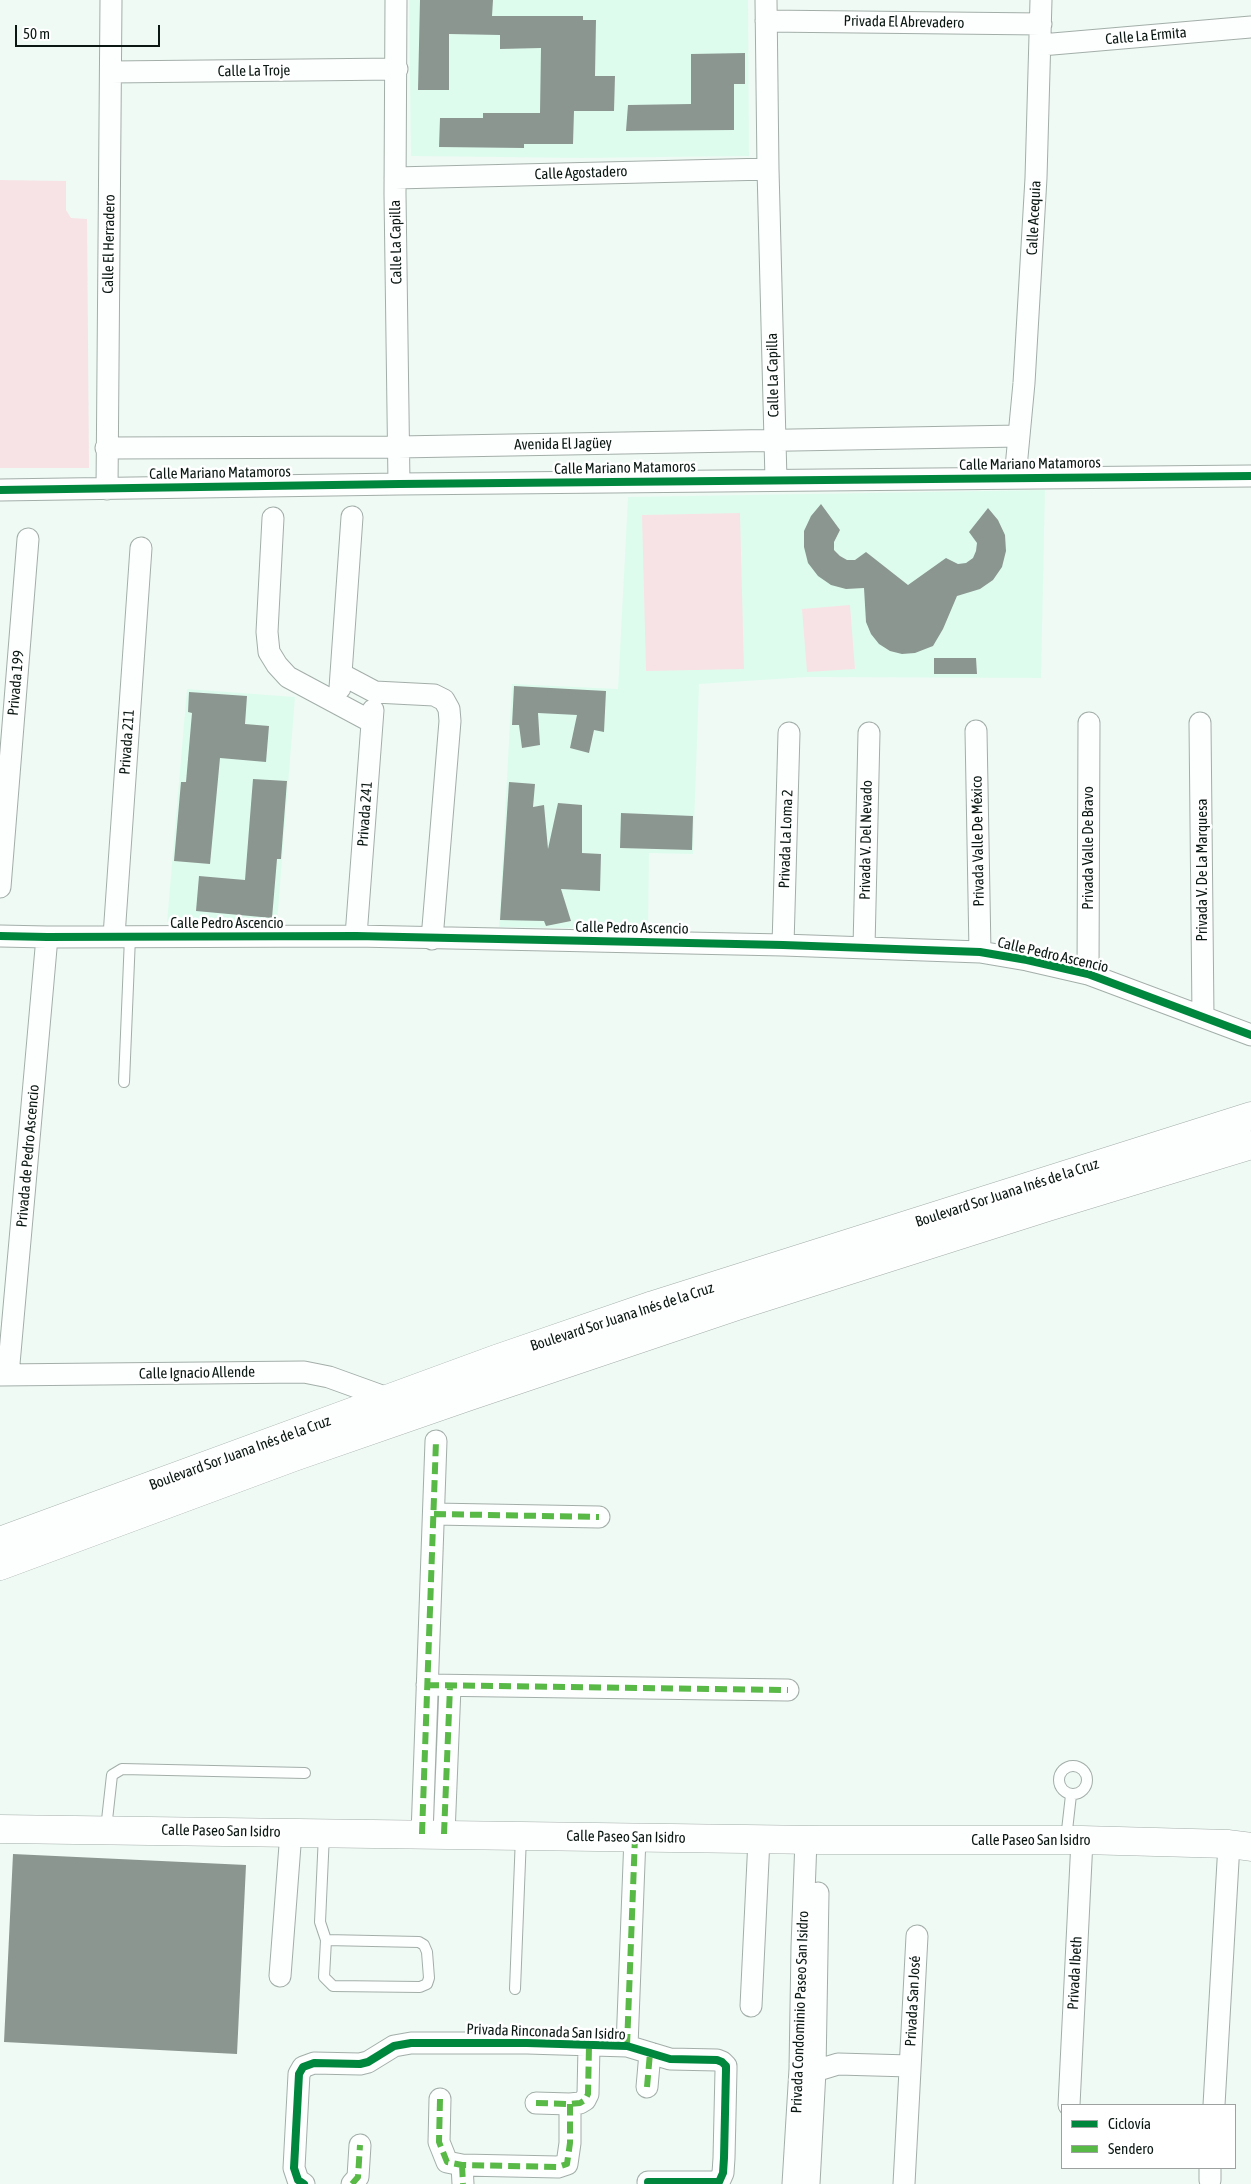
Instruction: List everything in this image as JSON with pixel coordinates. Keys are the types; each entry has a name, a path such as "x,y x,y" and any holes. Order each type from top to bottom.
{"main road":[{"name":"Boulevard Sor Juana Inés de la Cruz","path":"0,1541 496,1359 653,1305 1251,1116"},
{"name":"Boulevard Sor Juana Inés de la Cruz","path":"0,1566 294,1457 467,1397 766,1297 1048,1206 1251,1145"},
{"name":"Calle Paseo San Isidro","path":"0,1829 813,1840 1074,1840 1240,1846"}],"street":[{"name":"Calle El Herradero","path":"107,489 112,72 111,0"},
{"name":"Calle La Capilla","path":"396,0 395,178 399,484"},
{"name":"Calle Acequia","path":"1015,478 1036,188 1041,0"},
{"name":"Calle La Capilla","path":"766,10 776,480"},
{"name":"Privada El Abrevadero","path":"766,10 1041,24"},
{"name":"Calle La Ermita","path":"1041,45 1251,27"},
{"name":"Calle La Troje","path":"112,72 396,69"},
{"name":"Calle Agostadero","path":"395,178 768,169"},
{"name":"Avenida El Jagüey","path":"106,448 398,447 1019,436"},
{"name":"Calle Mariano Matamoros","path":"0,490 399,484 1251,476"},
{"path":"338,703 352,517"},
{"path":"273,518 267,632 269,652 277,666 288,677 372,722"},
{"name":"Privada 199","path":"0,887 28,539"},
{"name":"Privada 211","path":"122,936 141,548"},
{"path":"341,674 375,692 434,695 444,700 449,709 449,731 432,939"},
{"name":"Privada 241","path":"356,936 375,692"},
{"name":"Privada Valle De Bravo","path":"1088,974 1089,723"},
{"name":"Privada V. De La Marquesa","path":"1200,723 1203,1017"},
{"name":"Privada Valle De México","path":"976,731 980,952"},
{"name":"Privada La Loma 2","path":"783,944 789,733"},
{"name":"Privada V. Del Nevado","path":"864,947 869,734"},
{"name":"Calle Pedro Ascencio","path":"0,936 356,936 432,939 783,944 980,952 1027,960 1088,974 1251,1035"},
{"name":"Privada de Pedro Ascencio","path":"4,1375 47,937"},
{"name":"Calle Ignacio Allende","path":"4,1375 304,1372 329,1376 390,1399"},
{"path":"433,1834 427,1686 436,1441"},
{"path":"434,1514 598,1517"},
{"path":"427,1686 788,1690"},
{"path":"433,1834 450,1687"},
{"path":"280,1976 291,1832"},
{"name":"Privada Rinconada San Isidro","path":"627,2046 635,1837"},
{"path":"750,2006 759,1839"},
{"name":"Privada Condominio Paseo San Isidro","path":"809,2184 808,2070 813,1840"},
{"name":"Privada Ibeth","path":"1069,2104 1074,1840"},
{"path":"1214,2104 1240,1846"},
{"name":"Privada San José","path":"904,2184 916,1936"},
{"name":"Privada Rinconada San Isidro","path":"304,2184 298,2180 294,2168 299,2074 303,2067 308,2064 360,2064 368,2062 394,2046 411,2043 527,2043 627,2046 670,2059 718,2060 724,2064 726,2070 724,2158 723,2173 719,2182 648,2182"},
{"name":"Privada Rinconada San Isidro","path":"570,2104 580,2103 585,2100 588,2094 589,2046"},
{"path":"646,2087 650,2052"},
{"name":"Privada San José","path":"808,2070 838,2064 910,2066"},
{"name":"Privada Condominio Paseo San Isidro","path":"793,2184 808,2070"},
{"path":"440,2099 440,2142 447,2162 462,2175 558,2167 567,2164 570,2143 570,2104 536,2103"},
{"path":"352,2184 358,2177 360,2146"}],"lane":[{"path":"122,936 124,1082"},
{"path":"106,1830 112,1775 122,1769 305,1773"},
{"path":"1071,1795 1074,1840"},
{"path":"324,1832 320,1922 326,1940 324,1977 333,1986 420,1987 427,1984 429,1978 427,1952 424,1945 419,1942 326,1940"},
{"path":"515,1989 521,1835"}],"shaded area":[{"path":"409,0 748,0 749,156 582,158 411,156"},
{"path":"0,180 66,181 66,210 71,218 87,219 89,468 0,468"},
{"path":"1045,490 1041,678 808,677 699,684 693,854 649,853 648,929 499,927 512,684 618,689 628,497"},
{"path":"740,513 744,669 646,671 642,515"},
{"path":"850,605 855,669 807,672 802,609"},
{"path":"187,689 295,697 277,923 167,922"}],"building":[{"path":"420,0 493,0 492,16 583,16 583,20 596,20 595,76 615,76 614,111 574,111 573,144 524,144 524,148 439,147 440,118 483,118 483,113 540,113 541,48 500,49 500,35 449,34 449,90 418,90"},
{"path":"745,53 745,84 734,84 734,130 626,131 628,105 691,104 691,54"},
{"path":"821,504 840,530 834,542 834,550 840,556 847,560 855,560 866,552 908,585 946,558 958,564 966,563 973,558 977,543 969,532 988,508 998,520 1005,535 1006,551 1002,567 993,580 980,589 957,596 943,629 933,646 915,653 902,654 890,651 879,644 871,634 866,622 864,588 846,589 831,585 818,576 808,563 804,547 804,531 811,516"},
{"path":"934,658 976,658 977,674 934,674"},
{"path":"514,686 606,691 604,732 594,730 589,753 570,748 577,715 538,713 540,745 522,748 519,725 512,725"},
{"path":"189,692 247,696 245,724 269,726 266,762 220,758 210,864 174,861 181,782 186,782 192,713 188,712"},
{"path":"253,779 287,781 281,859 277,859 272,918 196,911 199,876 245,880"},
{"path":"509,782 535,784 533,807 544,805 548,849 558,803 582,805 582,853 601,854 600,891 561,889 571,921 546,926 544,921 500,920"},
{"path":"621,813 693,816 692,850 620,848"},
{"path":"13,1854 246,1865 237,2054 4,2042"}],"marked path":[{"path":"422,1834 436,1441"},
{"path":"434,1514 599,1517"},
{"path":"427,1685 788,1690"},
{"path":"444,1834 450,1687"},
{"path":"627,2046 635,1837"},
{"path":"536,2103 570,2104 580,2103 585,2100 588,2094 589,2046"},
{"path":"647,2087 650,2053"},
{"path":"440,2099 439,2142 447,2162 462,2165 558,2167 567,2164 570,2143 570,2104"},
{"path":"352,2184 358,2177 360,2145"},
{"path":"462,2165 463,2184"}],"cycle path":[{"path":"0,490 399,484 1251,476"},
{"path":"0,936 356,936 783,945 980,952 1027,960 1088,974 1251,1035"},
{"path":"304,2184 298,2180 294,2168 299,2074 303,2067 314,2063 360,2064 368,2062 394,2046 411,2043 527,2043 627,2046 670,2059 717,2060 722,2062 726,2066 724,2158 723,2173 719,2182 648,2182"}]}
